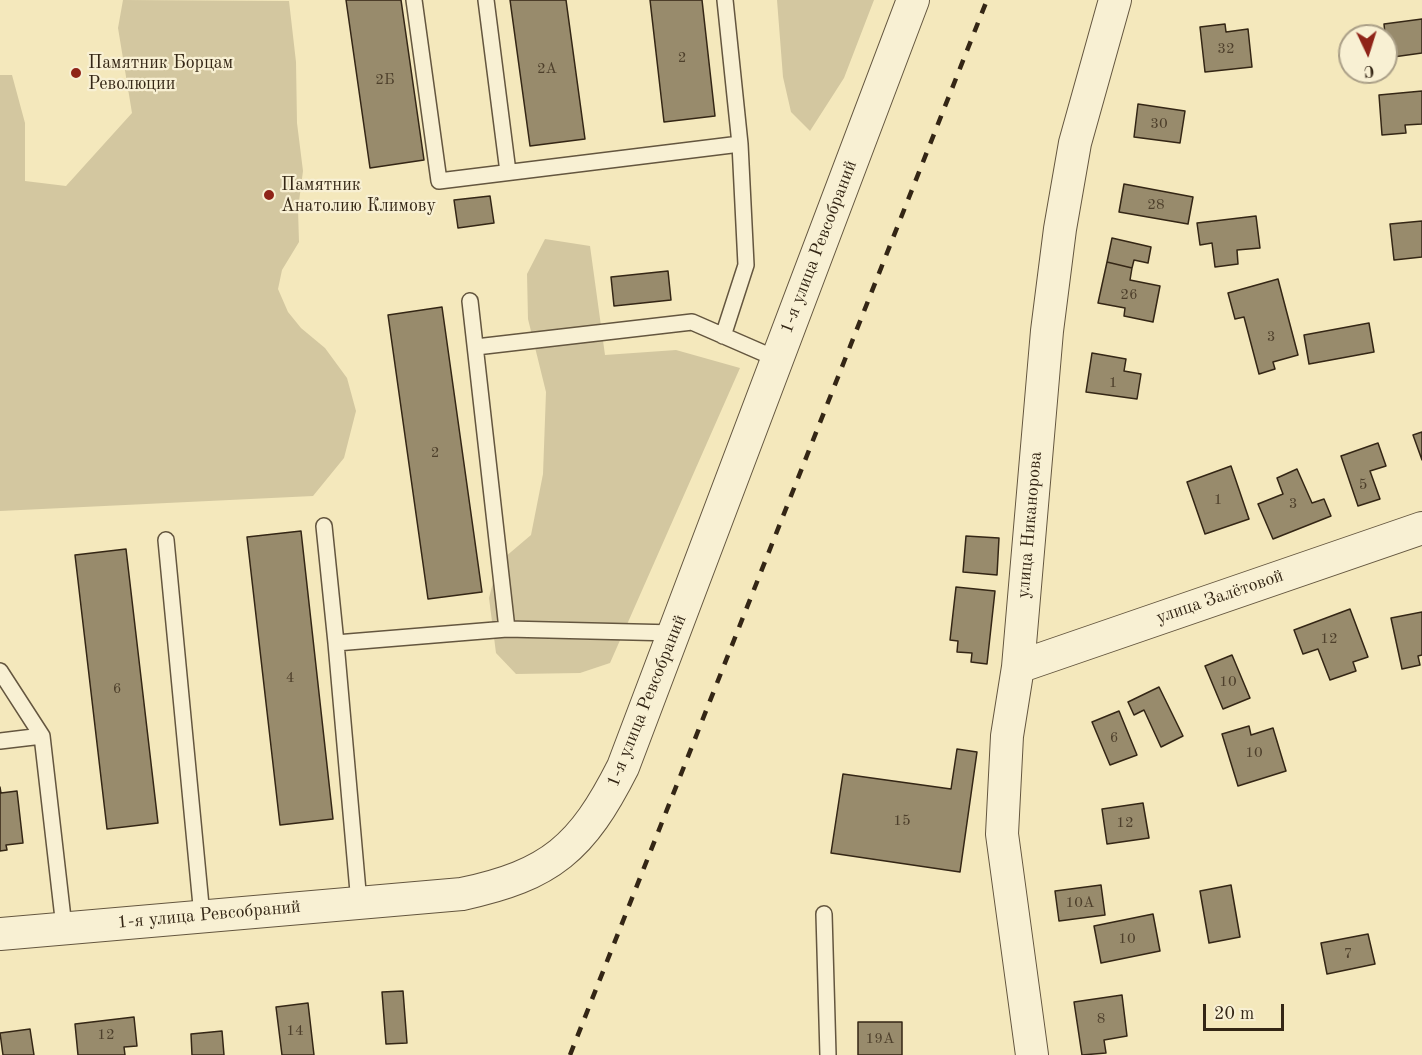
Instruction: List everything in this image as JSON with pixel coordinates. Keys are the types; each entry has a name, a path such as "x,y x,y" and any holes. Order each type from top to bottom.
{"street":[{"name":"1-я улица Ревсобраний","path":"0,934 462,894 497,887 548,866 586,831 615,783 675,633 913,0"},
{"name":"улица Никанорова","path":"1032,1055 1002,834 1007,736 1017,667 1047,331 1060,229 1075,143 1115,0"},
{"name":"улица Залётовой","path":"1017,667 1422,528"}],"lane":[{"path":"414,0 439,181 740,144"},
{"path":"486,0 508,172"},
{"path":"723,336 747,265 740,144 724,0"},
{"path":"470,301 507,629"},
{"path":"476,347 692,322 777,359"},
{"path":"324,526 359,903"},
{"path":"166,540 202,916"},
{"path":"336,643 507,629 675,633"},
{"path":"0,671 42,736 64,927"},
{"path":"0,741 42,736"},
{"path":"824,914 828,1055"}],"shaded area":[{"path":"123,0 289,1 296,62 297,123 303,171 298,209 299,242 282,270 278,289 288,312 301,328 325,348 347,378 356,411 344,458 313,496 0,511 0,75 12,75 25,123 25,181 66,186 132,113 118,28"},
{"path":"777,0 874,0 844,78 810,131 791,112 783,77"},
{"path":"545,239 590,246 605,355 676,350 740,368 610,663 580,673 516,674 496,653 489,598 498,563 531,535 543,474 546,392 528,319 527,274"}],"building":[{"path":"346,0 401,0 424,160 370,168"},
{"path":"510,0 566,0 585,139 530,146"},
{"path":"650,0 702,0 715,116 664,122"},
{"path":"1422,19 1422,53 1398,56 1398,24 1384,24"},
{"path":"1225,24 1226,32 1248,29 1252,67 1205,72 1200,27"},
{"path":"1422,91 1422,124 1405,125 1406,133 1382,135 1379,95"},
{"path":"1138,104 1185,111 1180,143 1134,137"},
{"path":"1124,184 1193,197 1188,224 1119,212"},
{"path":"490,196 494,223 458,228 454,200"},
{"path":"1256,216 1260,248 1237,250 1238,264 1215,267 1212,243 1200,245 1197,223"},
{"path":"1422,221 1422,257 1394,260 1390,224"},
{"path":"1112,238 1151,247 1148,263 1134,260 1132,268 1107,262"},
{"path":"1107,262 1132,268 1130,280 1160,286 1153,322 1124,316 1125,308 1098,303"},
{"path":"668,271 671,300 614,306 611,277"},
{"path":"1278,279 1298,355 1273,362 1275,369 1259,374 1244,317 1235,319 1228,293"},
{"path":"442,307 482,592 428,599 388,315"},
{"path":"1369,323 1374,352 1309,364 1304,335"},
{"path":"1092,353 1126,359 1124,371 1141,374 1137,399 1086,392"},
{"path":"1422,432 1422,460 1413,435"},
{"path":"1378,443 1386,466 1370,471 1380,499 1358,506 1341,456"},
{"path":"1231,466 1249,519 1205,534 1187,482"},
{"path":"1297,469 1312,503 1324,499 1331,516 1273,539 1258,504 1283,494 1277,478"},
{"path":"301,531 333,819 280,825 247,537"},
{"path":"966,536 999,538 997,575 963,572"},
{"path":"126,549 158,823 107,829 75,555"},
{"path":"956,587 995,591 987,664 971,662 972,653 957,652 958,641 950,640"},
{"path":"1350,609 1368,657 1353,662 1356,671 1330,680 1318,649 1303,654 1294,630"},
{"path":"1422,612 1422,655 1418,656 1420,665 1402,669 1391,618"},
{"path":"1232,655 1250,698 1223,709 1205,666"},
{"path":"1159,687 1183,736 1161,747 1144,710 1134,715 1128,702"},
{"path":"1119,711 1137,755 1110,765 1092,722"},
{"path":"1249,726 1251,735 1273,728 1286,771 1238,786 1222,734"},
{"path":"957,749 977,752 960,872 831,853 843,774 951,789"},
{"path":"0,787 1,793 17,791 23,843 6,845 7,850 0,851"},
{"path":"1143,803 1149,838 1107,844 1102,809"},
{"path":"1101,885 1105,915 1059,921 1055,891"},
{"path":"1231,885 1240,937 1209,943 1200,891"},
{"path":"1153,914 1160,951 1101,963 1094,926"},
{"path":"1368,934 1375,964 1327,974 1321,943"},
{"path":"403,991 407,1043 386,1044 382,992"},
{"path":"1122,995 1127,1036 1104,1040 1106,1053 1082,1055 1074,1002"},
{"path":"308,1003 314,1055 282,1055 276,1007"},
{"path":"134,1017 137,1046 124,1047 125,1055 78,1055 75,1024"},
{"path":"858,1022 902,1022 902,1055 858,1055"},
{"path":"30,1029 34,1055 3,1055 0,1033"},
{"path":"222,1031 224,1055 192,1055 191,1034"}],"railway":[{"path":"570,1055 987,0"}],"place":[{"name":"Памятник Борцам Революции","path":"76,73"},
{"name":"Памятник Анатолию Климову","path":"269,195"}]}
